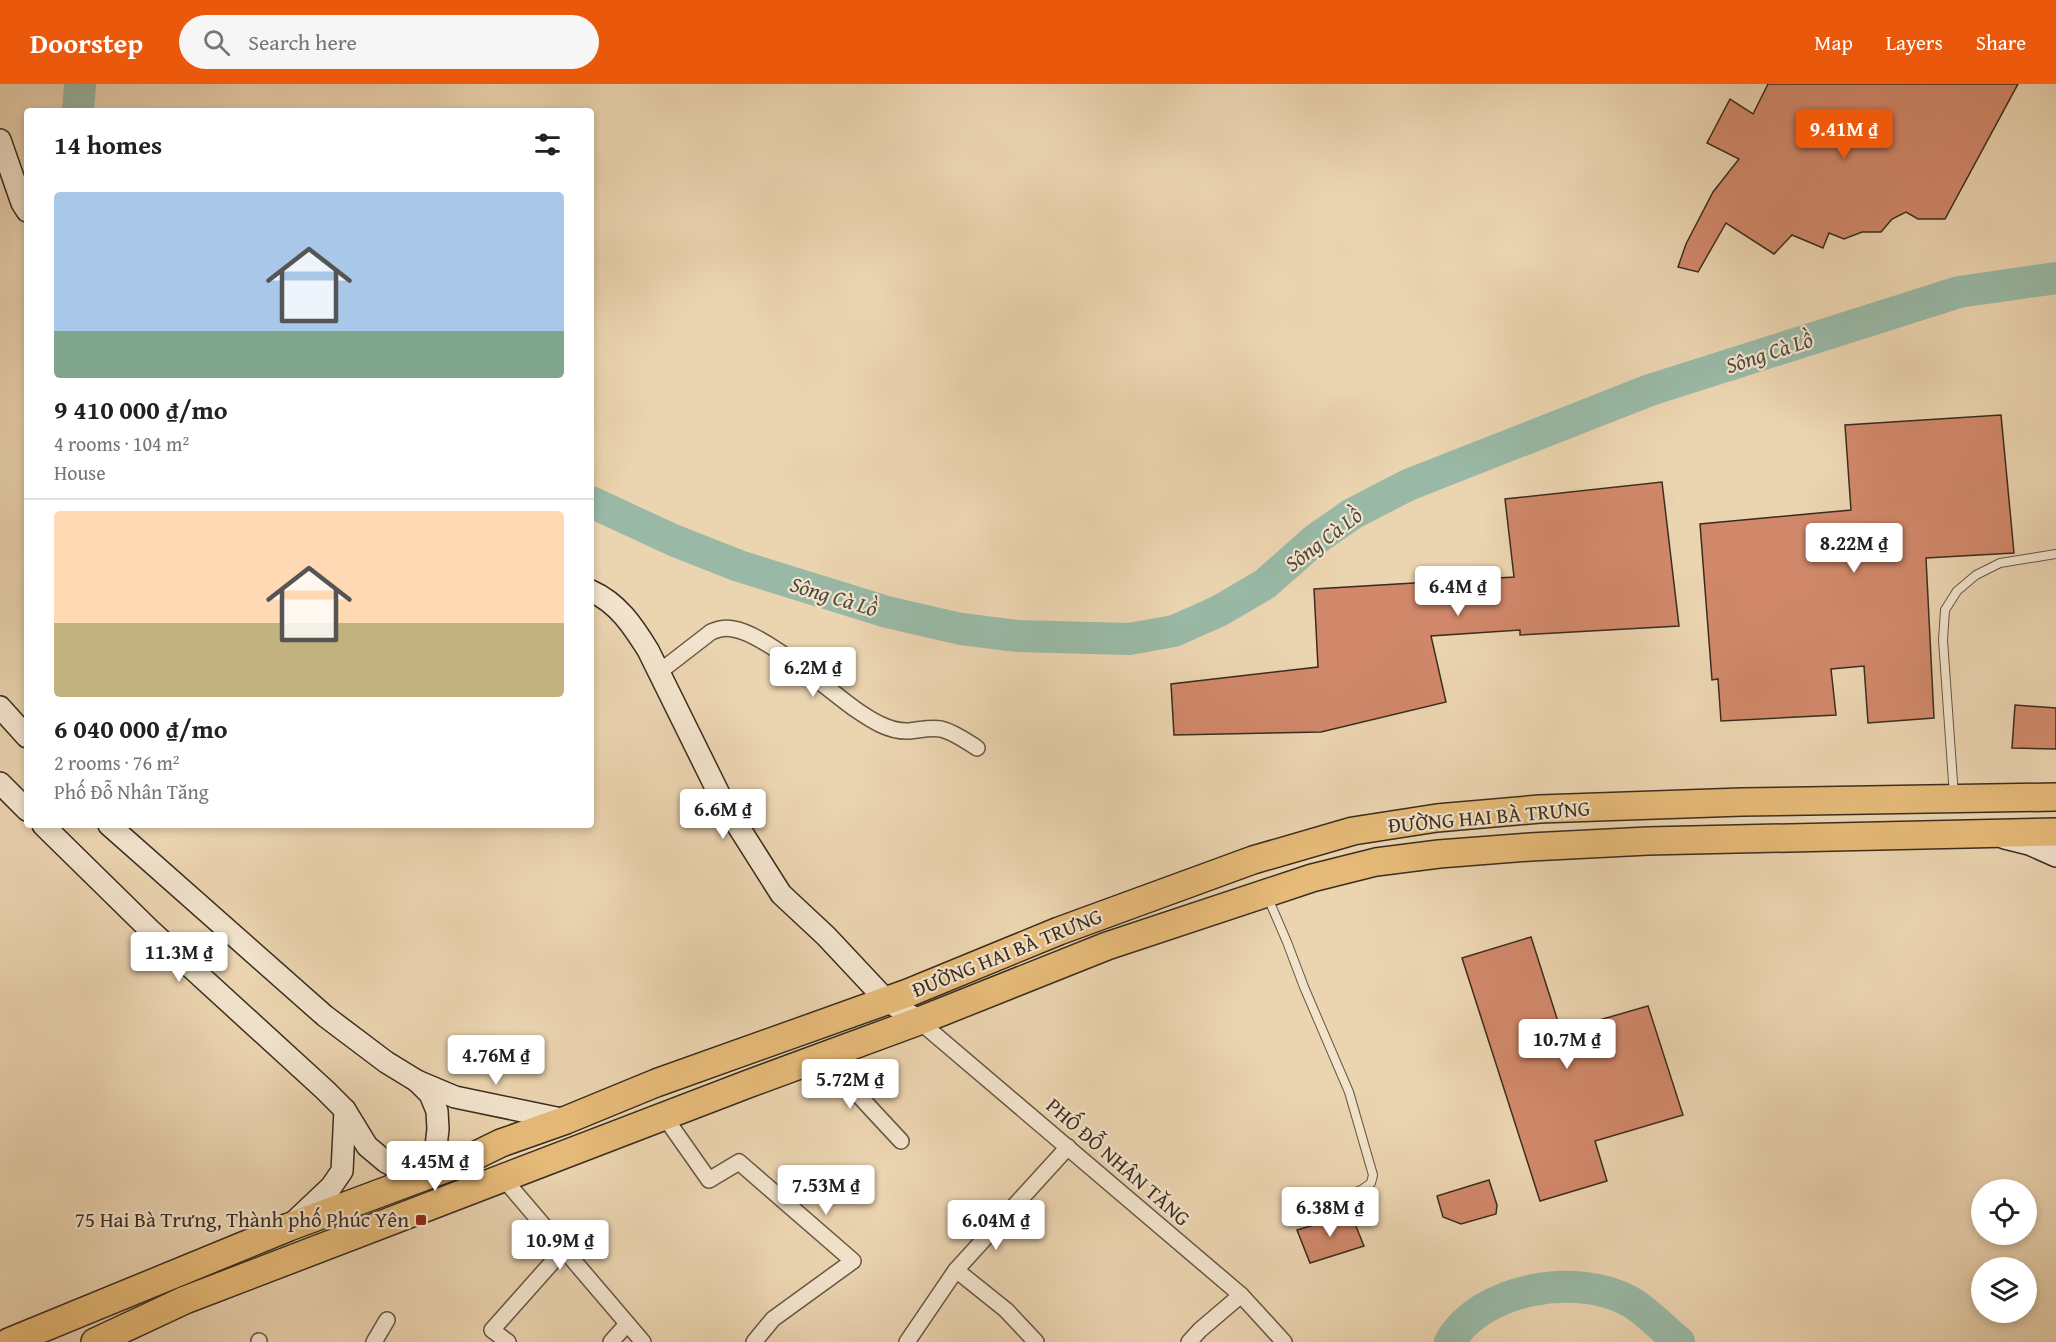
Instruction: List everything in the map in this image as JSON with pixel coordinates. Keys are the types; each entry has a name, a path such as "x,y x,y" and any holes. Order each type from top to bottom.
{"highway":[{"name":"ĐƯỜNG HAI BÀ TRƯNG","path":"9,1342 289,1227 458,1164 501,1143 566,1120 656,1083 886,1000 1059,930 1253,860 1353,831 1437,818 1552,808 1742,802 2056,797"},
{"name":"ĐƯỜNG HAI BÀ TRƯNG","path":"94,1342 185,1300 663,1116 919,1021 1107,946 1312,878 1376,862 1484,850 1648,841 2056,832"},
{"path":"1253,860 1266,894"}],"main road":[{"path":"0,140 24,206"},
{"path":"594,592 604,597 634,627 648,650 724,804 782,894 826,936 886,1000 919,1021"},
{"path":"0,707 24,734"},
{"path":"0,783 24,807"},
{"path":"46,828 150,930 345,1110 367,1146 386,1162 404,1171 425,1176 435,1155 438,1129 437,1111 430,1095 417,1081"},
{"path":"112,828 325,1016 363,1046 417,1081 455,1096 566,1120"},
{"path":"1993,834 2029,844 2056,856"},
{"path":"289,1227 332,1187 342,1171 345,1110"}],"street":[{"path":"658,673 711,632 721,628 733,628 746,632 770,646 856,710 886,728 897,731 940,729 977,748"},
{"name":"PHỐ ĐỖ NHÂN TĂNG","path":"919,1021 1241,1295 1284,1342"},
{"path":"822,1056 901,1141"},
{"path":"663,1116 709,1180 739,1162 853,1260 773,1319 754,1342"},
{"path":"907,1342 956,1270 1068,1147"},
{"path":"503,1178 643,1342"},
{"path":"508,1342 492,1330 564,1249"},
{"path":"956,1270 1006,1310 1036,1342"},
{"path":"1189,1342 1241,1295"},
{"path":"374,1342 387,1320"},
{"path":"611,1342 627,1324"}],"lane":[{"path":"1954,800 1943,640 1945,610 1957,591 1984,571 2000,563 2056,554"},
{"path":"1266,894 1349,1092 1373,1175 1371,1183 1361,1190 1289,1217"}],"building":[{"path":"1768,84 2018,84 1945,219 1918,219 1906,212 1892,219 1881,232 1862,232 1844,239 1829,233 1823,248 1792,235 1774,254 1726,223 1698,272 1678,267 1686,244 1713,192 1739,159 1707,143 1730,99 1753,114"},
{"path":"2001,415 2014,553 1926,558 1934,718 1868,723 1864,666 1831,669 1836,715 1721,721 1718,679 1712,680 1700,524 1851,510 1845,425"},
{"path":"1662,482 1679,626 1520,635 1520,630 1431,636 1446,702 1321,732 1174,735 1171,684 1318,667 1314,589 1514,577 1505,499"},
{"path":"2015,705 2056,708 2056,749 2012,748"},
{"path":"1531,937 1561,1031 1648,1006 1683,1115 1595,1141 1607,1181 1540,1201 1462,958"},
{"path":"1489,1180 1497,1205 1496,1214 1461,1224 1443,1217 1437,1196"},
{"path":"1351,1214 1364,1246 1310,1263 1297,1230"}],"waterway":[{"name":"Sông Cà Lồ","path":"78,108 80,84"},
{"name":"Sông Cà Lồ","path":"594,503 673,540 739,566 887,612 961,629 1018,636 1129,639 1174,631 1219,611 1265,584 1316,539 1352,514 1408,485 1650,390 1959,292 2056,278"},
{"name":"Sông Cà Lồ","path":"1450,1342 1464,1324 1484,1309 1506,1298 1531,1290 1557,1287 1607,1292 1629,1301 1649,1315 1679,1342"}],"place":[{"name":"75 Hai Bà Trưng, Thành phố Phúc Yên","path":"421,1220"}]}
